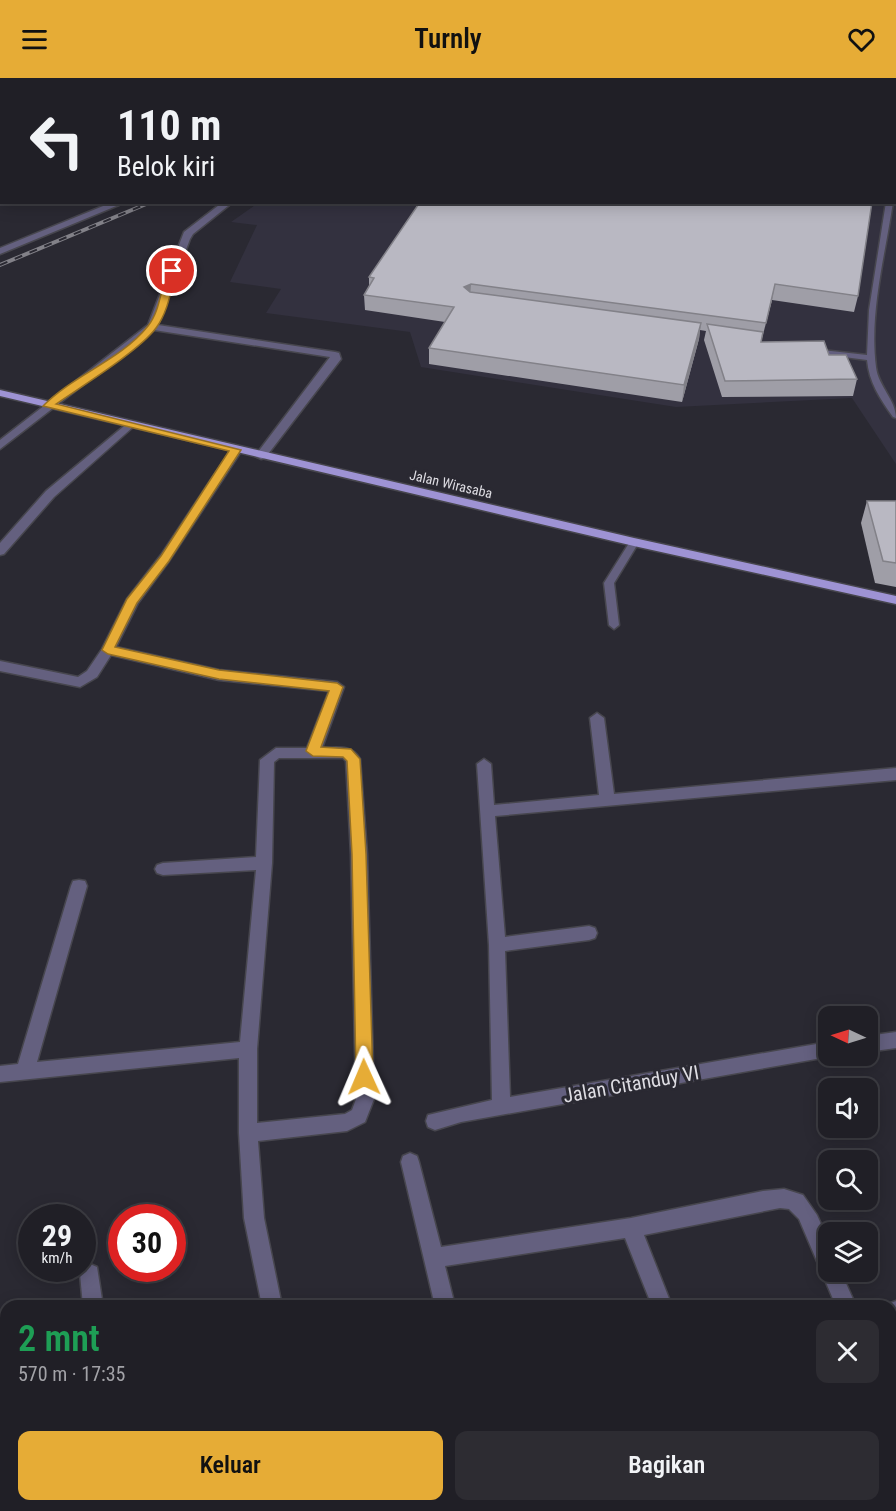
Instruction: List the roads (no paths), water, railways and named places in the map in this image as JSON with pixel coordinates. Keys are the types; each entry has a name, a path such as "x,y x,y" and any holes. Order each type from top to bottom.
{"main road":[{"name":"Jalan Wirasaba","path":"0,393 261,456 896,600"}],"street":[{"path":"0,251 117,204"},
{"path":"0,446 48,406 134,344 152,327 162,307 166,286 185,238 189,232 226,204"},
{"path":"152,327 335,356 336,359 261,456"},
{"path":"0,551 50,494 129,425"},
{"path":"0,666 83,682 92,674 108,650 132,602 165,558 236,450"},
{"path":"108,650 219,675 337,687 313,751"},
{"path":"597,718 607,802"},
{"path":"248,1133 347,1122 359,1116 365,1099 359,854 353,759 347,753 313,751 276,753 267,760 264,863 248,1049 248,1133 254,1218 271,1300"},
{"path":"484,764 497,945 501,1107"},
{"path":"487,811 607,802 896,774"},
{"path":"163,868 264,863"},
{"path":"25,1072 79,886"},
{"path":"497,945 589,933"},
{"path":"878,1042 896,1040"},
{"path":"0,1074 248,1049"},
{"name":"Jalan Citanduy VI","path":"435,1121 501,1107 818,1052"},
{"path":"410,1162 444,1300"},
{"path":"433,1258 631,1228 763,1200 783,1198 795,1201 803,1209 818,1243"},
{"path":"631,1228 660,1300"},
{"path":"91,1282 92,1300"},
{"path":"835,1282 843,1300"}],"lane":[{"path":"890,204 874,307 871,358 876,381 896,415"},
{"path":"804,350 871,358"},
{"path":"614,625 609,583 634,542"}],"railway":[{"path":"0,265 146,204"}]}
